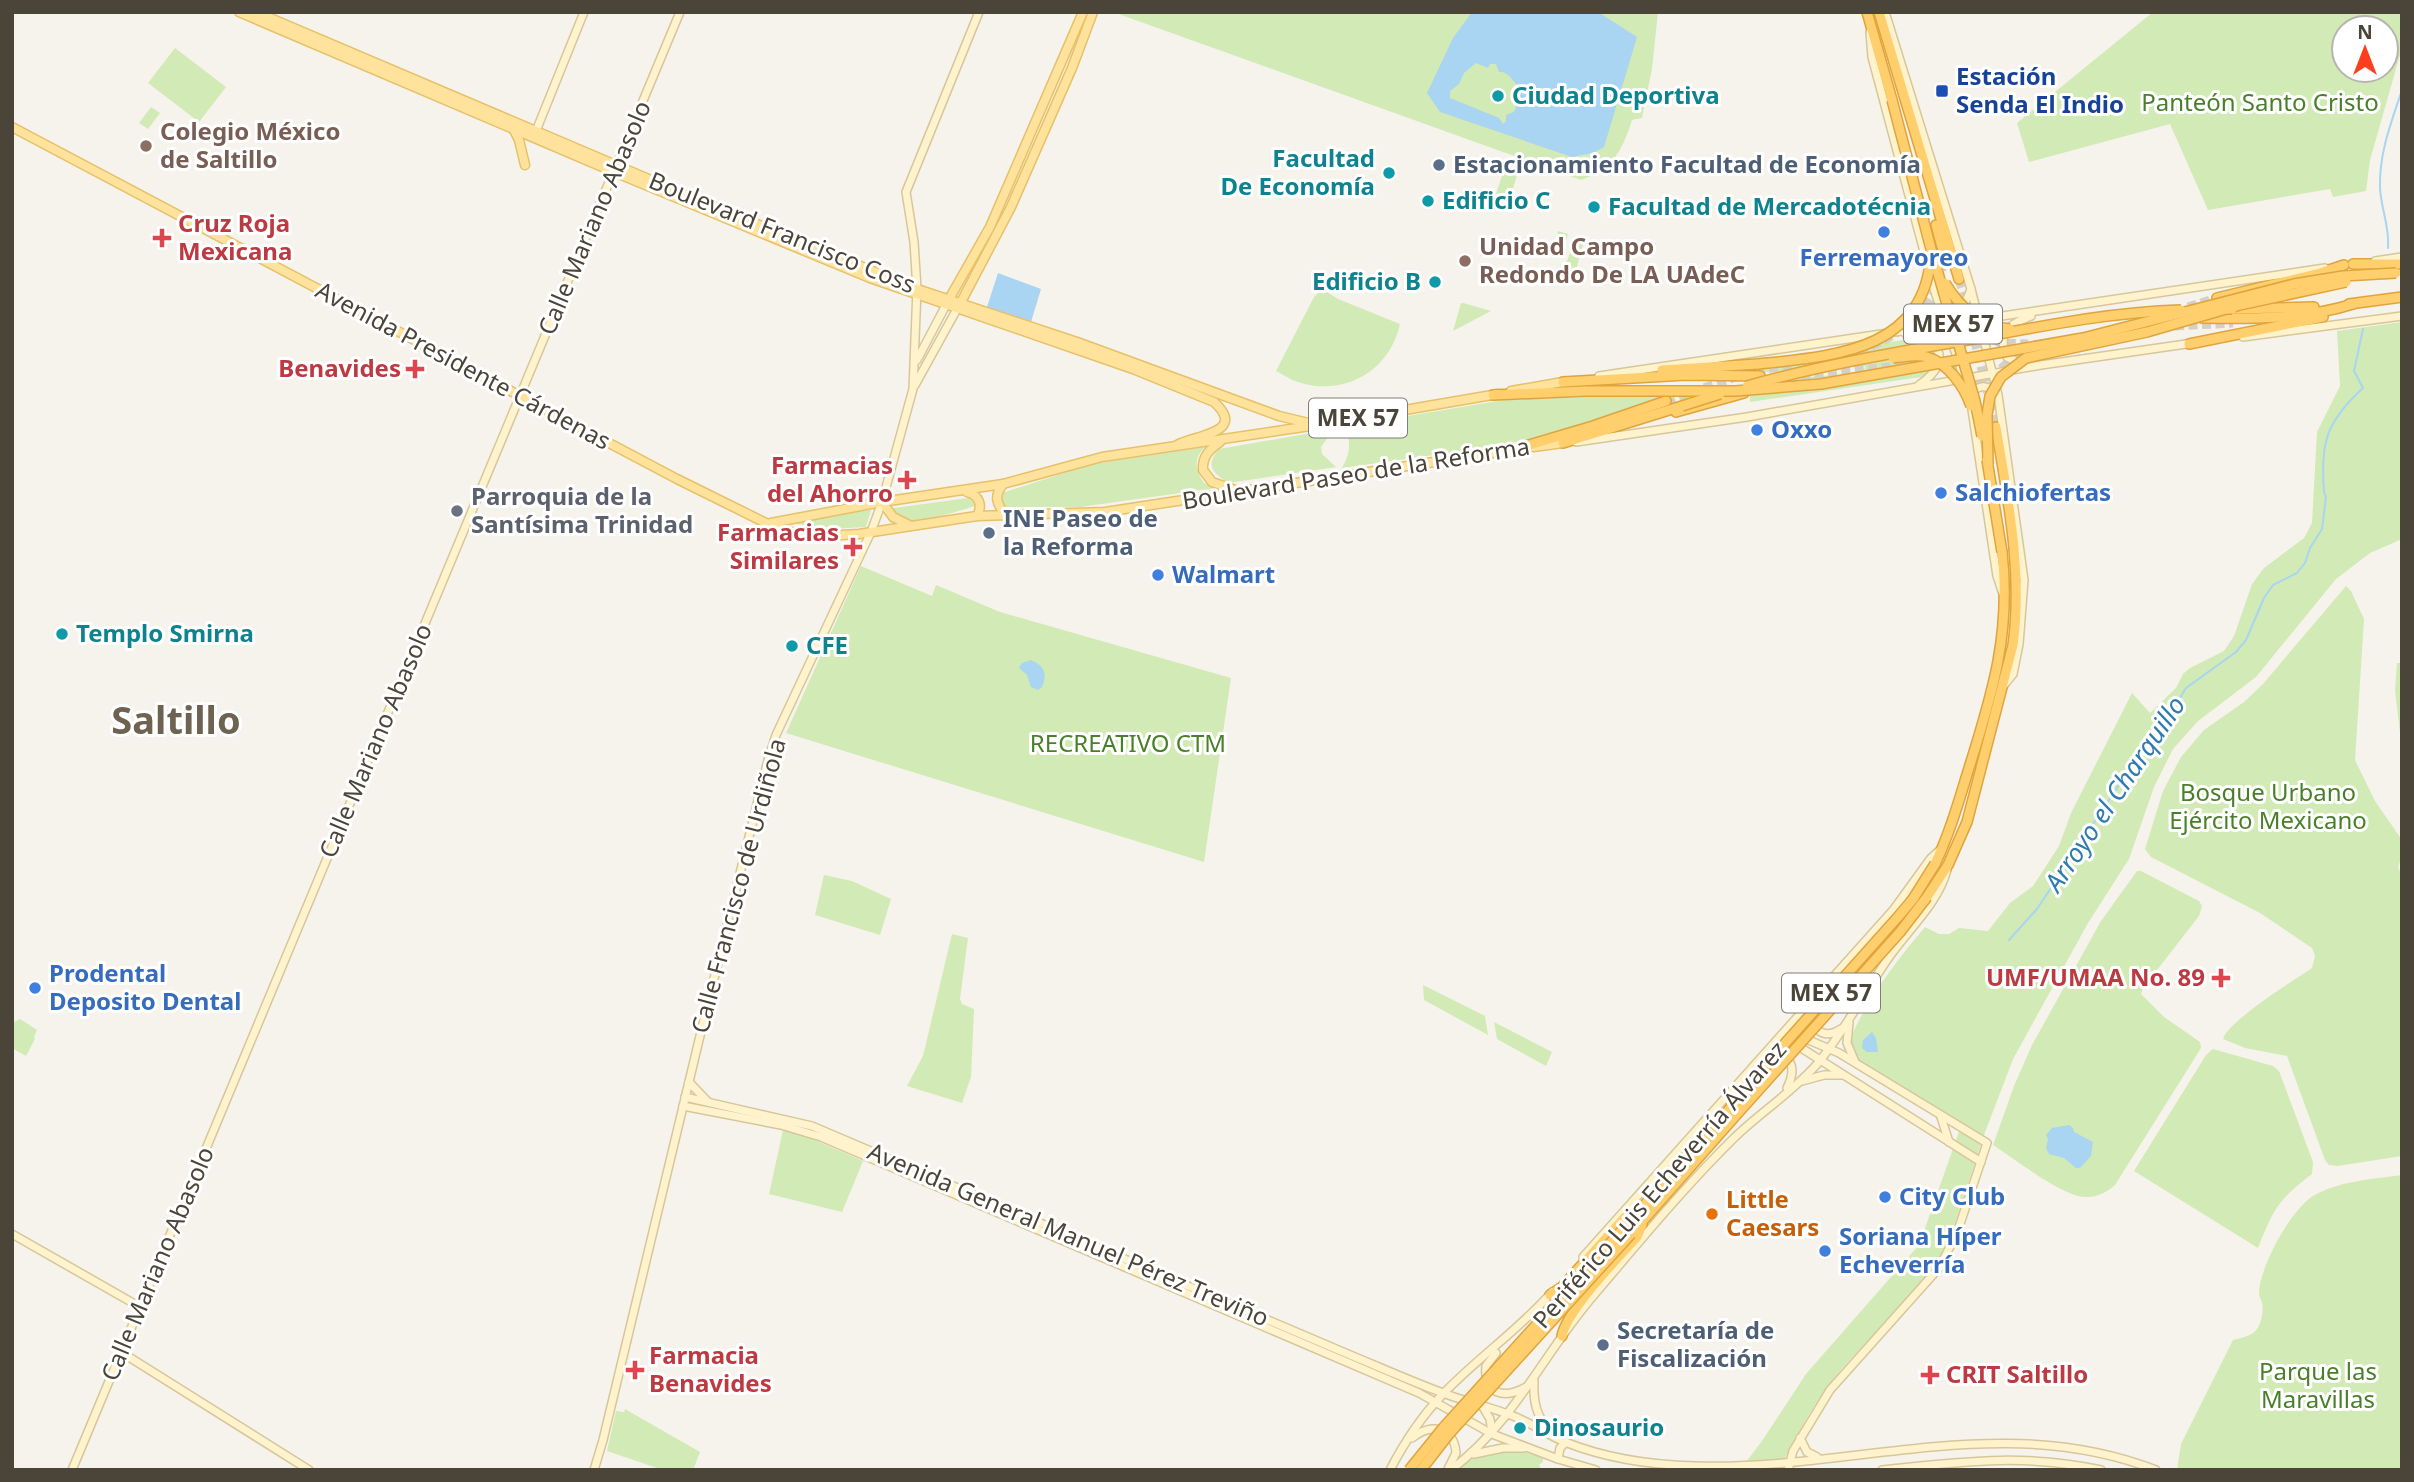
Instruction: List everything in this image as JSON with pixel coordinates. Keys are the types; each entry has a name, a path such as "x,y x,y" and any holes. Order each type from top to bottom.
{"highway":[{"name":"MEX 57","path":"1879,12 1959,278"},
{"name":"Periférico Luis Echeverría Álvarez","path":"1409,1470 1443,1428 1627,1231 1642,1222 1788,1040 1913,899 1943,848 1958,807 2002,646 2005,600 2002,552 1975,401 1868,15"},
{"path":"1926,173 1927,193 1942,247"},
{"path":"1618,374 1837,354 1870,344 1891,333 1907,320 1922,297 1927,284 1931,249"},
{"path":"2217,298 2349,265 2398,265"},
{"name":"MEX 57","path":"1493,395 1586,391 1711,391 1821,384 2110,332 2294,284 2398,265"},
{"path":"1988,464 1987,415 1990,396 2001,377 2026,358 2147,332 2398,265"},
{"path":"1938,272 1958,302 1975,317 2007,329 2036,329 2108,319 2230,319 2282,316 2353,304"},
{"name":"MEX 57","path":"2353,304 2402,297"},
{"path":"2189,344 2324,316 2353,304"},
{"name":"Boulevard Paseo de la Reforma","path":"1563,443 1800,372 1969,339 2113,315 2173,310 2271,309 2353,304"},
{"path":"2233,323 2298,318 2335,309"},
{"path":"1687,407 1814,372 1894,358 1927,357 1947,369 1963,387 1985,450"},
{"path":"1563,382 1686,375 1760,376"},
{"path":"1509,451 1665,401"},
{"name":"Periférico Luis Echeverría Álvarez","path":"1421,1470 1449,1434 1627,1231 1653,1195 1900,932 1948,865 1967,822 2005,684 2015,632 2018,592 2015,557 1996,428"},
{"path":"1550,1295 1562,1287 1640,1200 1653,1195"},
{"path":"1562,1336 1574,1312 1637,1237 1642,1222"}],"main road":[{"name":"Boulevard Francisco Coss","path":"239,12 514,130 917,292 1133,369 1214,402 1223,412 1220,430 1177,445"},
{"name":"Boulevard Francisco Coss","path":"256,12 536,131 615,169"},
{"path":"536,131 584,12"},
{"name":"Calle Mariano Abasolo","path":"72,1470 680,12"},
{"name":"Calle Francisco de Urdiñola","path":"594,1470 743,857 776,735 871,532 882,502 913,389 917,292 914,242 905,192 979,12"},
{"path":"915,362 990,227 1083,12"},
{"path":"913,389 1011,206 1072,68 1093,12"},
{"path":"1885,12 1971,289 1998,395 2024,580 2019,644 2013,674 2005,684"},
{"path":"1868,15 1872,57 1937,299 1970,400 1997,576 2005,600"},
{"name":"Avenida Presidente Cárdenas","path":"12,127 520,397 768,524 807,537"},
{"path":"514,130 525,165"},
{"path":"1493,395 1563,382 2349,265"},
{"path":"1937,299 1943,305 1956,308 1966,302 1971,289"},
{"name":"Boulevard Francisco Coss","path":"959,306 1077,342 1271,413 1317,425"},
{"path":"2041,312 2009,327 2003,341 2007,357 2021,364 2041,365"},
{"path":"1563,443 1747,417 2041,365 2402,316"},
{"path":"1897,332 1924,338 1933,342 1937,348 1938,367 1928,379 1916,387"},
{"path":"1970,400 1973,391 1981,387 1987,387 1998,395"},
{"name":"MEX 57","path":"1223,440 1493,395"},
{"path":"768,524 882,502 964,492 1093,460 1223,440"},
{"path":"1223,440 1210,449 1203,470 1212,482 1242,492"},
{"name":"Boulevard Paseo de la Reforma","path":"807,537 871,532 977,516 1092,513 1563,443"},
{"path":"1003,484 996,494 996,500 1005,514"},
{"path":"964,492 975,495 978,500 977,516"},
{"path":"882,502 897,520 912,526"},
{"path":"1390,1470 1436,1401 1550,1295 1894,909 1931,858 1943,848"},
{"name":"Periférico Luis Echeverría Álvarez","path":"1449,1470 1492,1434 1593,1296 1731,1141 1820,1060 1938,890 1948,865"},
{"path":"1821,991 1811,1016 1815,1029 1828,1035 1836,1033 1847,1022"},
{"path":"1847,1022 1847,1043 1855,1063"},
{"path":"1784,1033 1828,1048 1987,1143 1956,1233 1939,1268 1830,1390 1800,1438 1789,1465"},
{"path":"1784,1033 1842,1075 1981,1162"},
{"path":"1757,1064 1775,1056 1788,1059 1793,1067 1793,1075 1784,1094"},
{"path":"1851,1080 1849,1075 1852,1069 1864,1068"},
{"path":"1797,1083 1824,1075 1842,1075"},
{"path":"689,1082 708,1102"},
{"name":"Avenida General Manuel Pérez Treviño","path":"685,1097 812,1126 1443,1394 1509,1414 1566,1442 1609,1455 1646,1462 1694,1466 1789,1465 1821,1459 1977,1443 2023,1442 2091,1450 2155,1470"},
{"name":"Avenida General Manuel Pérez Treviño","path":"683,1106 781,1125 821,1137 1419,1392 1492,1434 1596,1470"},
{"path":"1926,1127 1932,1119 1930,1109"},
{"path":"1941,1115 1950,1143"},
{"path":"12,1234 140,1307"},
{"path":"1508,1336 1508,1342 1488,1361 1485,1372 1487,1380 1496,1392 1503,1394 1510,1394 1531,1383 1537,1414 1554,1437"},
{"path":"121,1352 309,1470"},
{"path":"1419,1392 1426,1403 1425,1416"},
{"path":"1483,1407 1490,1419 1492,1434"},
{"path":"1407,1442 1424,1429 1434,1428 1446,1434 1456,1447 1455,1458 1449,1470"},
{"path":"1800,1438 1807,1452 1821,1459"},
{"path":"1558,1459 1560,1448 1566,1442"},
{"path":"1470,1455 1503,1448 1531,1449"},
{"path":"1882,1470 2006,1459 2063,1463 2101,1470"}],"green space":[{"name":"Ciudad Deportiva","path":"1113,12 1658,12 1652,69 1642,118 1632,120 1615,158 1592,176 1581,180"},
{"name":"Panteón Santo Cristo","path":"2153,12 2402,12 2400,55 2400,14 2330,14 2330,84 2392,84 2370,160 2366,191 2333,197 2330,189 2208,210 2170,124 2029,162 2017,123"},
{"path":"175,48 226,87 199,122 148,83"},
{"path":"151,107 160,113 148,129 139,123"},
{"path":"1504,170 1517,175 1510,199 1496,194"},
{"path":"1558,231 1568,234 1562,256 1552,253"},
{"path":"1576,237 1584,239 1581,254 1576,253 1580,255 1574,279 1562,274"},
{"path":"1322,289 1338,299 1400,324 1387,354 1376,366 1364,376 1334,386 1301,383 1276,371 1314,297"},
{"path":"1463,303 1491,311 1453,331"},
{"name":"Bosque Urbano Ejército Mexicano","path":"2402,322 2402,539 2370,553 2336,579 2256,677 2198,721 2173,749 2154,787 2129,859 2088,923 2013,1059 1984,1135 1949,1241 1937,1261 1909,1297 1823,1392 1778,1470 1740,1470 1806,1374 1919,1245 1961,1126 1854,1057 1850,1039 1865,1009 1893,967 1925,927 1939,934 1949,934 1959,928 1988,931 2010,903 2033,886 2059,846 2071,813 2132,693 2150,713 2176,688 2183,674 2190,668 2224,651 2234,636 2252,584 2264,568 2304,538 2312,523 2317,432 2340,386 2337,331"},
{"path":"1912,339 1930,346 1935,357 1929,374 1921,377 1750,402 1749,381 1864,373 1865,366 1739,374 1738,370 1837,361 1833,349"},
{"path":"1674,396 1593,425 1533,441 1342,468 1349,452 1347,426 1504,400"},
{"path":"1334,429 1321,447 1322,454 1336,467 1228,483 1212,468 1212,460 1219,449"},
{"path":"1205,447 1197,460 1197,469 1204,483 1216,488 1080,507 1006,507 1000,502 1002,493 1092,464"},
{"path":"975,497 975,506 921,520 904,520 893,510 894,508"},
{"path":"871,510 866,527 828,529 783,522"},
{"name":"RECREATIVO CTM","path":"861,566 932,596 936,585 1000,612 1231,678 1204,862 786,733"},
{"name":"Bosque Urbano Ejército Mexicano","path":"2346,586 2364,619 2355,760 2375,801 2402,840 2402,856 2398,867 2402,877 2402,1156 2337,1166 2329,1165 2325,1160 2287,1056 2245,1048 2223,1039 2248,1012 2312,968 2315,956 2312,948 2260,913 2151,857 2145,849 2163,791 2181,757 2204,730 2244,702 2263,684"},
{"name":"Bosque Urbano Ejército Mexicano","path":"2397,663 2402,663 2402,750 2395,690"},
{"name":"Bosque Urbano Ejército Mexicano","path":"2137,871 2199,901 2202,906 2199,916 2141,994 2164,1017 2200,1042 2201,1048 2115,1185 2101,1194 2085,1197 2063,1190 1993,1145 2032,1045 2101,921"},
{"path":"824,875 852,881 891,899 880,935 815,915"},
{"path":"952,934 968,938 960,999 962,1004 974,1009 971,1077 962,1103 907,1086 923,1056"},
{"path":"1423,985 1485,1016 1488,1035 1424,1000"},
{"path":"20,1019 37,1030 26,1056 12,1048 12,1023"},
{"path":"1494,1022 1552,1052 1546,1066 1497,1039"},
{"path":"2213,1049 2273,1066 2279,1071 2313,1162 2312,1174 2278,1206 2258,1248 2134,1171 2206,1055"},
{"path":"783,1130 803,1135 863,1161 842,1212 769,1194"},
{"name":"Parque las Maravillas","path":"2402,1175 2402,1470 2177,1470 2181,1444 2233,1340 2249,1335 2258,1326 2263,1310 2259,1293 2265,1269 2270,1254 2295,1214 2304,1203 2323,1191 2356,1181"},
{"path":"625,1409 700,1452 693,1470 663,1470 607,1451 616,1411 624,1412"},
{"path":"1503,1450 1543,1457 1543,1462 1539,1465 1542,1470 1457,1470 1474,1457"}],"water":[{"path":"1472,12 1598,12 1637,37 1604,147 1593,153 1572,157 1440,112 1427,93 1453,38","holes":["1476,63 1488,68 1490,64 1496,64 1499,72 1507,74 1518,86 1518,102 1514,112 1506,115 1503,124 1499,118 1450,98 1450,91","1572,88 1575,100 1570,106 1561,105 1558,97 1560,91"]},
{"path":"998,273 1041,289 1031,322 987,307"},
{"path":"1031,660 1042,667 1045,674 1042,687 1038,690 1031,687 1027,675 1019,668 1022,663"},
{"path":"1872,1032 1876,1038 1878,1052 1867,1052 1862,1048 1863,1040"},
{"path":"2069,1125 2074,1132 2093,1142 2091,1156 2080,1168 2076,1168 2064,1158 2049,1154 2046,1148 2046,1135 2052,1128"}],"waterway":[{"name":"Arroyo el Charquillo","path":"2388,248 2381,196 2381,163 2386,138 2402,90"},
{"name":"Arroyo el Charquillo","path":"2009,940 2037,909 2167,712 2186,688 2236,652 2246,640 2264,598 2273,585 2297,573 2305,563 2310,548 2322,529 2326,497 2323,460 2328,434 2341,412 2363,388 2354,371 2363,329"}],"tunnel":[{"path":"1819,360 1864,349 1906,326 1922,311 1934,293 1941,271 1942,247"},
{"path":"1959,279 1967,305"},
{"path":"2188,307 2217,298"},
{"path":"1968,314 1985,382"},
{"path":"2175,326 2233,323"},
{"path":"1983,332 2000,343 2028,344"},
{"path":"1988,392 1999,371 2006,364 2035,351 2058,346"},
{"path":"1666,401 1750,372 1795,364"},
{"path":"1940,364 1966,373 1987,391"},
{"path":"1801,375 1912,365"},
{"path":"1990,402 1996,427"}],"place":[{"name":"Estación Senda El Indio","path":"1942,91"},
{"name":"Ciudad Deportiva","path":"1498,96"},
{"name":"Colegio México de Saltillo","path":"146,146"},
{"name":"Estacionamiento Facultad de Economía","path":"1439,165"},
{"name":"Facultad De Economía","path":"1389,173"},
{"name":"Edificio C","path":"1428,201"},
{"name":"Facultad de Mercadotécnia","path":"1594,207"},
{"name":"Ferremayoreo","path":"1884,232"},
{"name":"Cruz Roja Mexicana","path":"162,238"},
{"name":"Unidad Campo Redondo De LA UAdeC","path":"1465,261"},
{"name":"Edificio B","path":"1435,282"},
{"name":"Benavides","path":"415,369"},
{"name":"Oxxo","path":"1757,430"},
{"name":"Farmacias del Ahorro","path":"907,480"},
{"name":"Salchiofertas","path":"1941,493"},
{"name":"Parroquia de la Santísima Trinidad","path":"457,511"},
{"name":"INE Paseo de la Reforma","path":"989,533"},
{"name":"Farmacias Similares","path":"853,547"},
{"name":"Walmart","path":"1158,575"},
{"name":"Templo Smirna","path":"62,634"},
{"name":"CFE","path":"792,646"},
{"name":"UMF/UMAA No. 89","path":"2221,978"},
{"name":"Prodental Deposito Dental","path":"35,988"},
{"name":"City Club","path":"1885,1197"},
{"name":"Little Caesars","path":"1712,1214"},
{"name":"Soriana Híper Echeverría","path":"1825,1251"},
{"name":"Secretaría de Fiscalización","path":"1603,1345"},
{"name":"Farmacia Benavides","path":"635,1370"},
{"name":"CRIT Saltillo","path":"1930,1375"},
{"name":"Dinosaurio","path":"1520,1428"}],"district":[{"name":"Saltillo","path":"176,721"}]}
